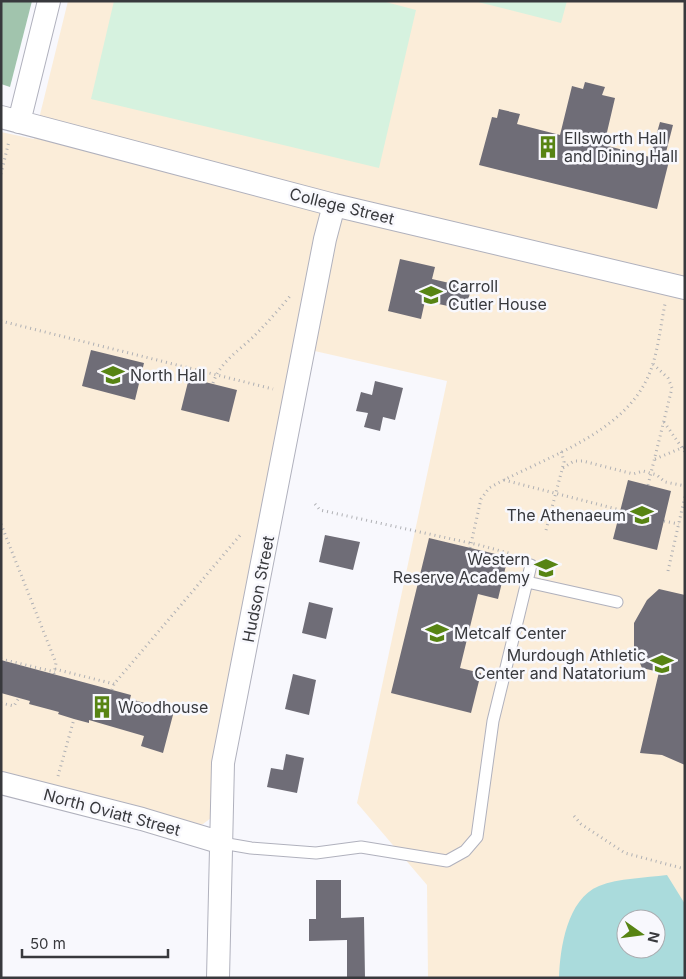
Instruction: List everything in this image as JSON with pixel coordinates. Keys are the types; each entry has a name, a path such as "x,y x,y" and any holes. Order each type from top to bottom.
{"street":[{"path":"11,120 49,1"},
{"name":"College Street","path":"11,120 334,205 677,286"},
{"name":"Hudson Street","path":"218,978 223,763 325,239 334,205"},
{"name":"North Oviatt Street","path":"1,783 222,843"}],"lane":[{"path":"222,843 251,848 316,853 361,847 447,861 465,851 477,837 493,721 531,565"},
{"path":"527,582 618,602"}],"path":[{"path":"1,174 11,120"},
{"path":"470,548 481,499 489,488 613,422 627,409 645,384 677,286"},
{"path":"214,383 216,374 291,295"},
{"path":"1,321 273,389"},
{"path":"648,485 671,393 671,383 652,364"},
{"path":"664,421 684,447 685,452"},
{"path":"654,459 684,447"},
{"path":"546,530 563,468 564,456 560,450"},
{"path":"563,468 574,461 583,461 633,474 639,471 651,473 665,482 685,486"},
{"path":"503,480 620,510"},
{"path":"668,571 685,496"},
{"path":"315,504 320,510 471,543 512,554"},
{"path":"664,521 679,524"},
{"path":"1,524 56,663 55,672"},
{"path":"112,690 114,684 242,534"},
{"path":"1,658 55,672 114,684"},
{"path":"1,703 14,706 20,696"},
{"path":"52,796 74,719"},
{"path":"574,816 581,824 625,853 685,869"}],"shaded area":[{"name":"Western Reserve Academy","path":"68,1 685,1 685,978 428,978 427,885 357,803 447,381 297,347 211,818 203,824 193,827 1,774 1,132 34,139"}],"green space":[{"path":"1,1 32,1 10,87 1,84"},
{"path":"114,1 382,1 416,10 379,168 91,99"},
{"path":"474,1 567,1 561,23"}],"water":[{"path":"667,875 685,904 685,978 559,978 561,953 567,926 579,902 588,892 599,886 615,881"}],"building":[{"name":"Ellsworth Hall and Dining Hall","path":"585,82 605,87 602,95 615,98 604,145 650,157 660,122 673,125 664,160 669,161 657,209 479,165 492,117 497,118 499,109 520,114 517,124 560,135 572,86 583,89"},
{"name":"Carroll Cutler House","path":"400,259 435,267 432,279 471,288 466,310 425,301 421,319 388,311"},
{"name":"North Hall","path":"91,350 144,363 135,400 82,386"},
{"path":"189,378 237,390 229,422 181,410"},
{"path":"375,381 403,388 395,420 383,417 380,431 364,427 368,413 356,411 361,392 372,395"},
{"name":"The Athenaeum","path":"628,480 671,491 657,550 613,539"},
{"path":"325,535 360,542 353,570 319,562"},
{"name":"Metcalf Center","path":"429,538 508,557 498,599 478,594 460,668 481,673 471,713 391,693"},
{"name":"Murdough Athletic Center and Natatorium","path":"659,589 685,595 685,765 662,755 640,753 659,672 642,668 634,649 634,623 647,600"},
{"path":"309,602 333,608 326,639 302,633"},
{"name":"Woodhouse","path":"1,660 131,695 130,699 174,711 163,753 141,746 144,736 89,720 89,723 74,719 58,714 59,712 29,704 30,701 1,693"},
{"path":"293,674 316,680 309,715 285,709"},
{"path":"286,754 304,758 297,793 267,787 271,768 283,770"},
{"path":"316,880 341,880 341,918 364,917 365,978 347,978 347,940 309,941 309,919 316,919"}],"place":[{"name":"Ellsworth Hall and Dining Hall","path":"548,147"},
{"name":"Carroll Cutler House","path":"431,295"},
{"name":"North Hall","path":"113,375"},
{"name":"The Athenaeum","path":"642,515"},
{"name":"Western Reserve Academy","path":"546,568"},
{"name":"Metcalf Center","path":"437,633"},
{"name":"Murdough Athletic Center and Natatorium","path":"662,664"},
{"name":"Woodhouse","path":"102,707"}]}
